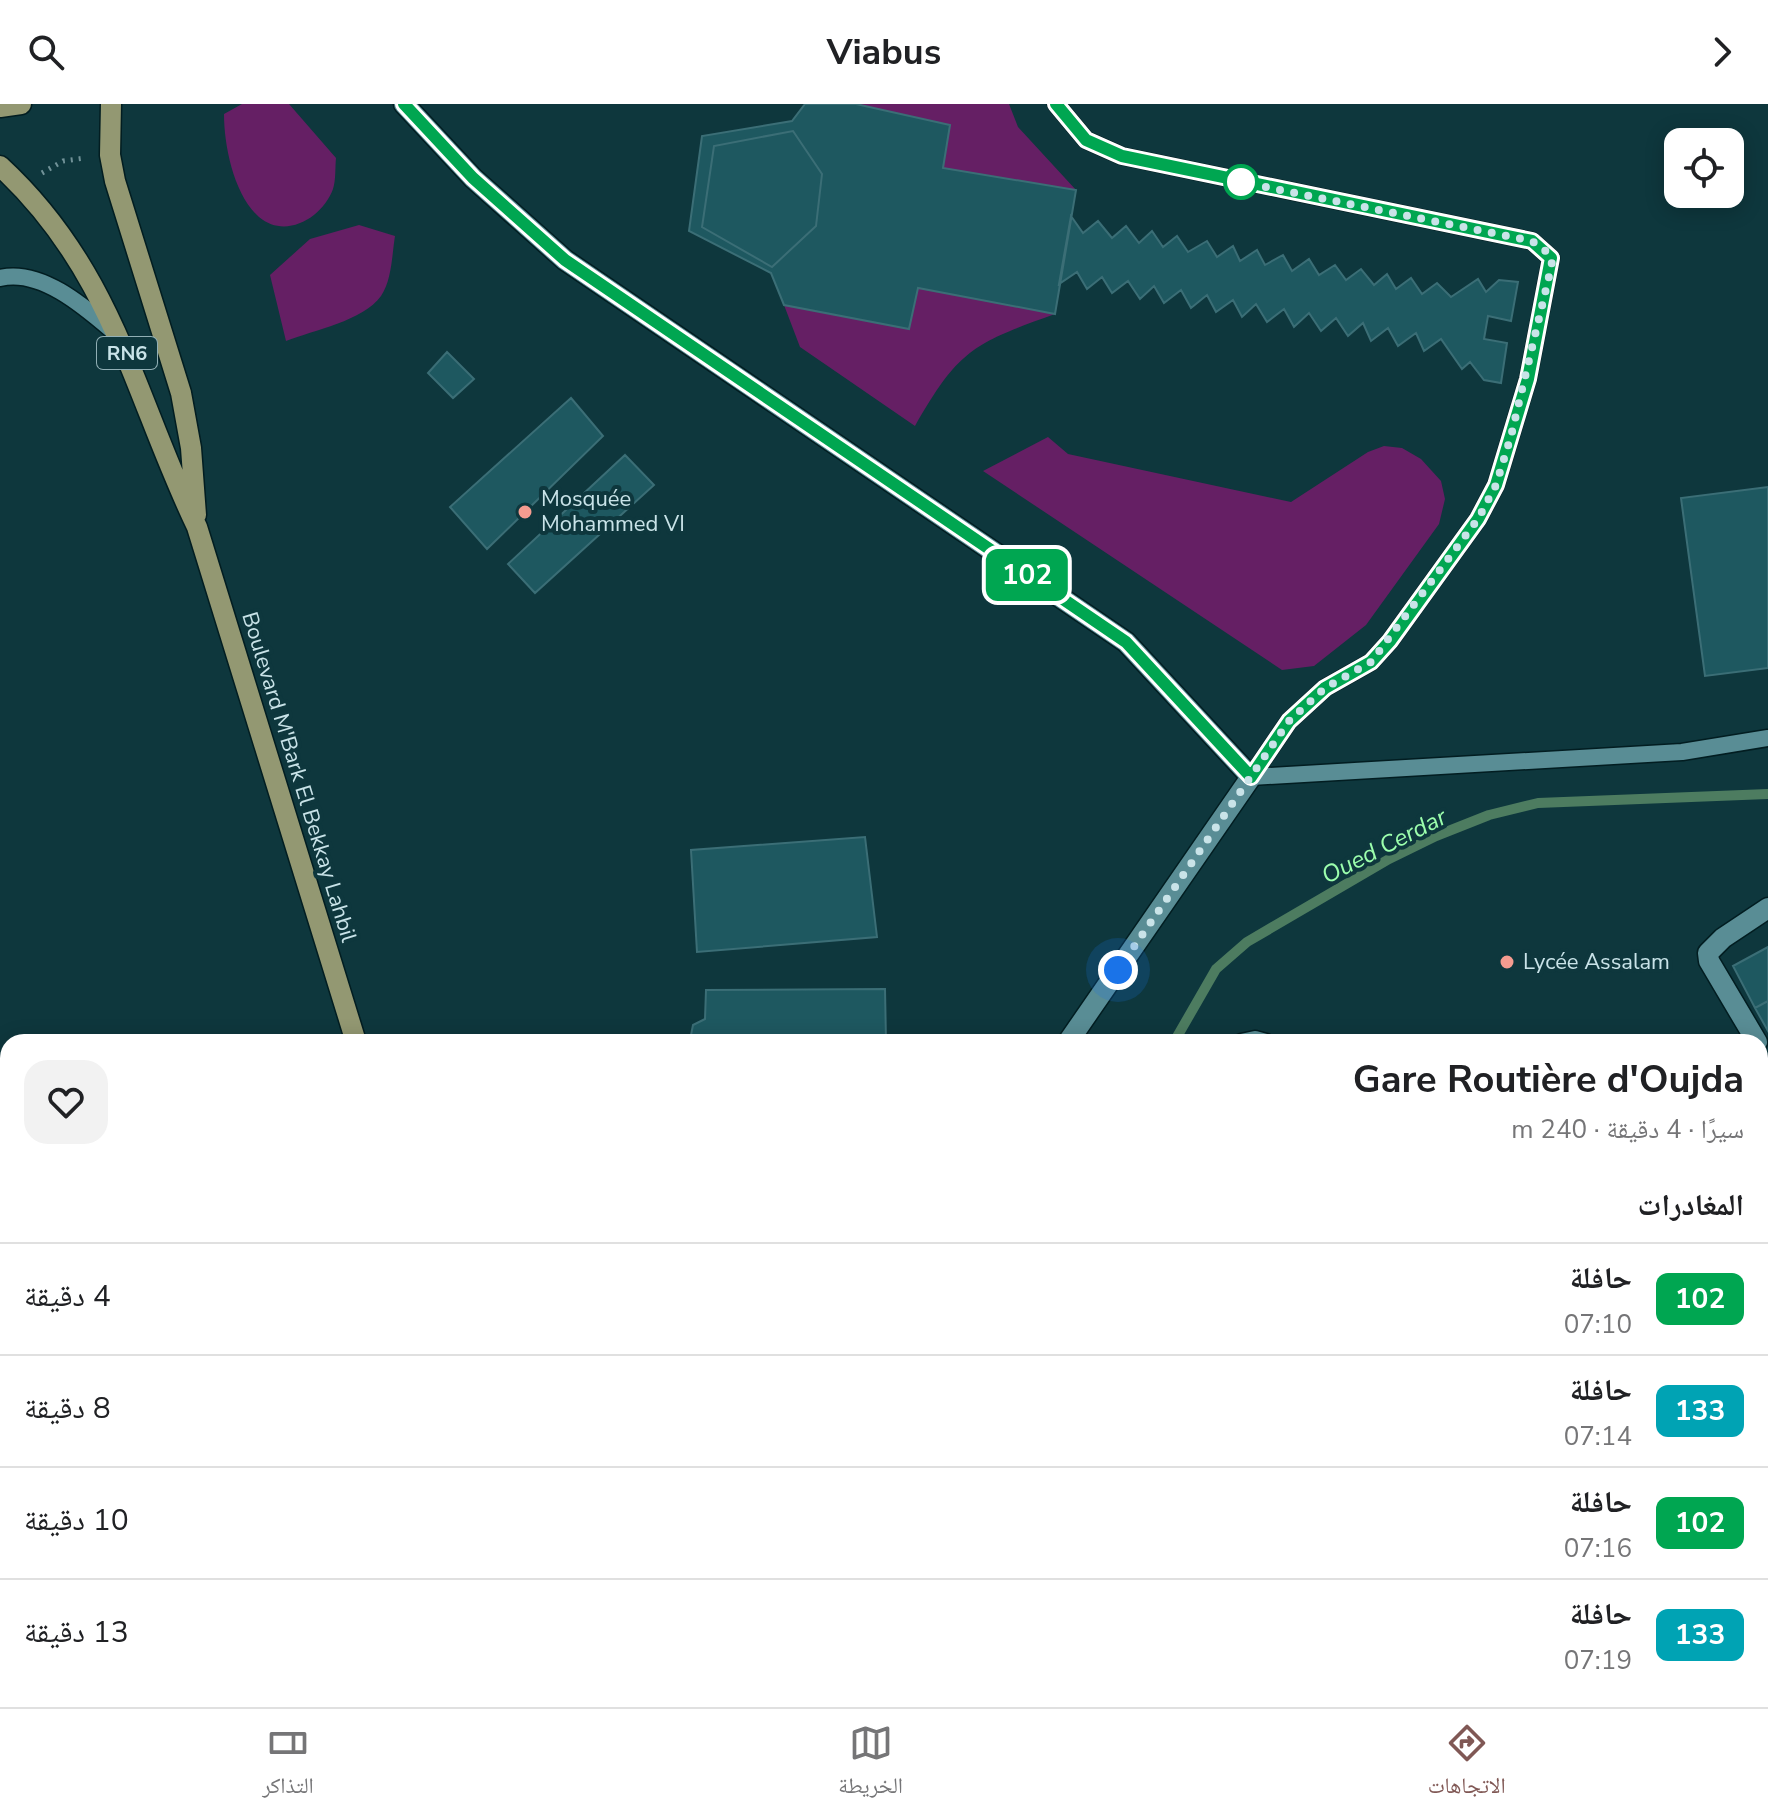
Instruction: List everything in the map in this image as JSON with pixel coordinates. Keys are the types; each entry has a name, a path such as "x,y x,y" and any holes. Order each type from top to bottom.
{"main road":[{"path":"0,107 21,104"},
{"name":"Boulevard M'Bark El Bekkay Lahbil","path":"111,104 110,155 115,181 181,393 191,448 197,527"},
{"name":"Boulevard M'Bark El Bekkay Lahbil","path":"0,166 76,256 120,338 197,527 354,1034"}],"street":[{"path":"404,104 473,178 565,260 1126,642 1251,777 1074,1034"},
{"path":"1753,1034 1709,961 1708,953 1714,945 1768,908"}],"lane":[{"path":"1056,104 1086,140 1122,156 1532,241 1547,252 1552,264 1511,436 1496,485 1478,519 1390,641 1371,662 1325,688 1289,721 1251,777"},
{"path":"0,278 36,282 63,293 120,338"},
{"path":"1251,777 1682,752 1768,738"}],"path":[{"path":"39,175 63,161 90,157"}],"shaded area":[{"path":"242,104 289,104 336,158 334,185 328,199 302,222 292,226 270,224 250,208 243,196 228,155 224,114"},
{"path":"856,104 1009,104 1018,127 1076,190 943,168 949,125"},
{"path":"359,225 395,236 385,290 373,305 362,312 286,341 270,275 310,239"},
{"path":"918,288 1055,314 1005,333 971,352 944,380 915,426 800,347 784,305"},
{"path":"1048,437 1068,454 1291,502 1368,452 1384,446 1402,448 1421,459 1441,481 1445,499 1439,524 1366,625 1314,666 1282,670 983,471"}],"building":[{"path":"805,104 856,104 950,125 943,168 1076,190 1055,314 918,288 909,329 784,305 771,273 689,231 702,136 792,121"},
{"path":"793,131 822,174 816,226 772,267 702,227 714,146"},
{"path":"1071,216 1083,233 1098,221 1112,238 1126,226 1139,243 1152,231 1163,247 1177,236 1188,252 1207,241 1217,257 1233,246 1240,261 1257,250 1265,265 1283,255 1292,271 1309,259 1319,275 1335,265 1346,280 1361,269 1374,285 1387,274 1396,289 1411,278 1422,294 1437,283 1451,297 1478,279 1486,292 1499,280 1518,282 1511,321 1488,316 1484,339 1507,343 1501,383 1484,380 1470,362 1462,369 1441,339 1424,351 1416,333 1398,346 1388,328 1371,341 1363,323 1348,336 1336,318 1321,331 1309,313 1294,327 1284,309 1267,322 1256,304 1242,317 1233,300 1216,312 1207,295 1191,308 1181,290 1164,303 1154,286 1140,299 1128,281 1112,293 1102,277 1087,289 1077,272 1059,284"},
{"path":"447,352 474,379 453,398 428,373"},
{"path":"571,398 603,436 487,549 450,507"},
{"path":"625,455 654,485 535,593 508,564"},
{"path":"1768,487 1768,668 1705,676 1681,498"},
{"path":"865,837 877,937 697,952 691,850"},
{"path":"1768,947 1768,1001 1755,1008 1733,966"},
{"path":"885,989 886,1034 691,1034 693,1025 705,1019 706,990"},
{"path":"1768,1001 1768,1031 1755,1008"}],"waterway":[{"name":"Oued Cerdar","path":"1179,1034 1216,969 1247,942 1389,859 1436,836 1489,815 1538,803 1768,794"}],"bus line":[{"name":"102","path":"404,104 473,178 565,260 1126,642 1251,777 1289,721 1325,688 1371,662 1390,641 1478,519 1496,485 1528,379 1551,258 1532,241 1122,156 1086,140 1056,104"}],"place":[{"name":"Mosquée Mohammed VI","path":"525,512"},
{"name":"Lycée Assalam","path":"1507,962"}],"route":[{"path":"1118,970 1289,721 1325,688 1371,662 1390,641 1478,519 1496,485 1528,379 1552,264 1547,252 1532,241 1241,182"}]}
